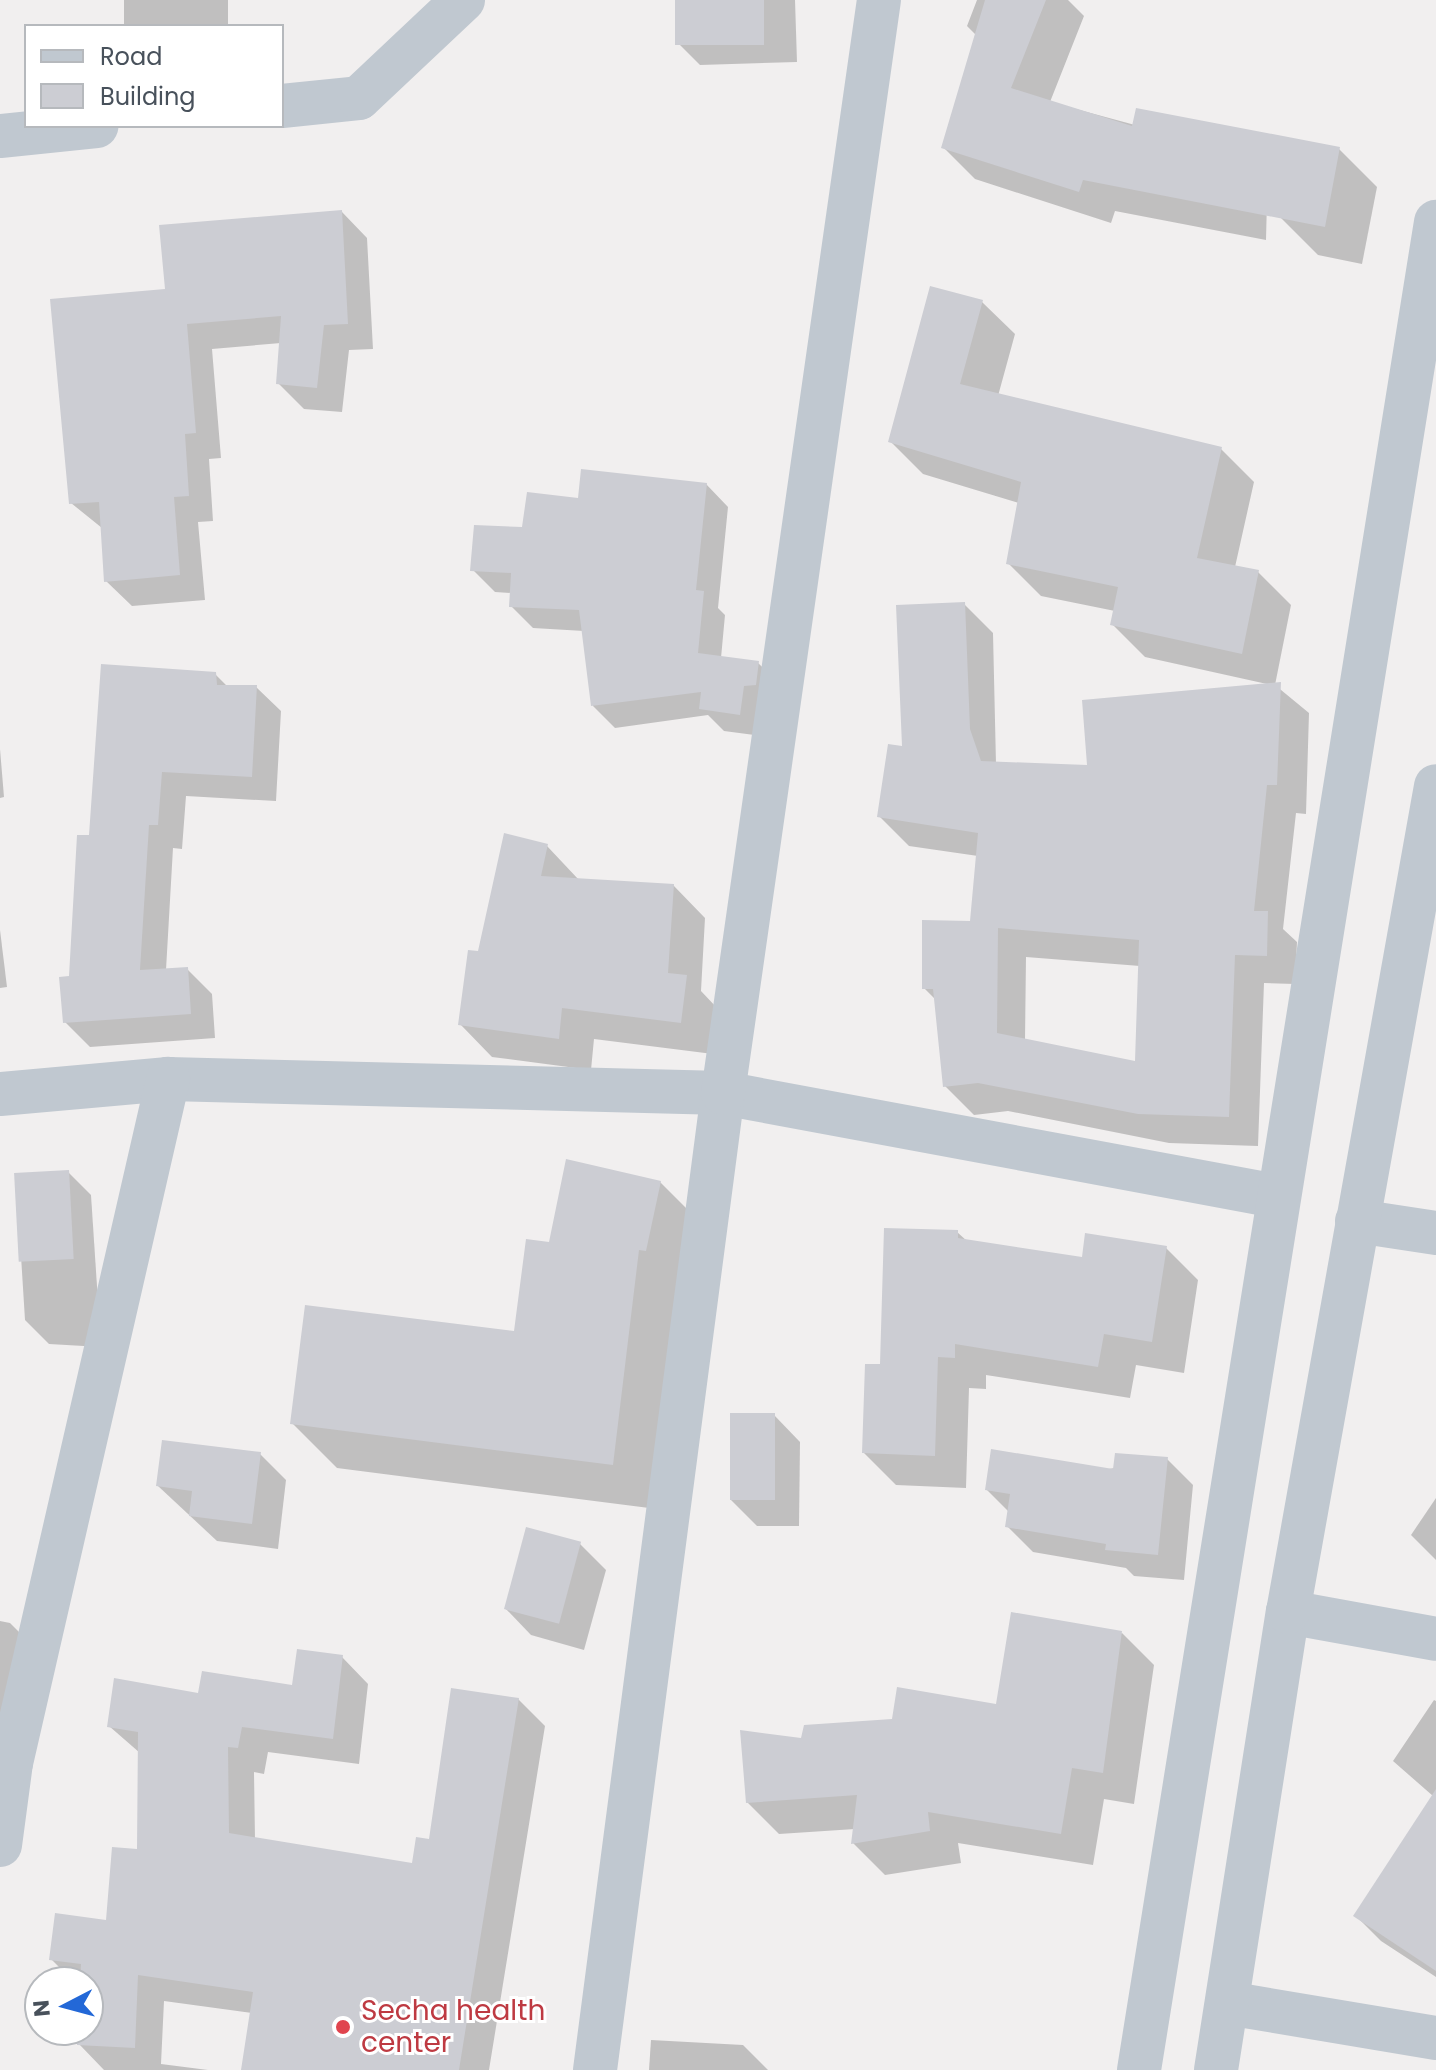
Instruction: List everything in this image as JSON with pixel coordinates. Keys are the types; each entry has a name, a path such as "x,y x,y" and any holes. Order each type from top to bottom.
{"street":[{"path":"284,106 359,98 463,0"},
{"path":"595,2070 723,1093 879,0"},
{"path":"0,136 77,128"},
{"path":"1139,2070 1276,1196 1436,222"},
{"path":"1216,2070 1288,1612 1436,786"},
{"path":"0,1845 11,1763 168,1079"},
{"path":"0,1094 168,1079 723,1093 1276,1196"},
{"path":"1357,1221 1436,1233"},
{"path":"1288,1612 1436,1639"},
{"path":"1227,2003 1436,2038"}],"building":[{"path":"675,0 764,0 764,45 675,45"},
{"path":"985,0 1046,0 1011,88 1132,126 1136,108 1340,147 1325,227 1083,180 1079,192 941,148"},
{"path":"342,210 348,324 324,325 317,388 276,384 281,316 187,324 196,433 185,434 189,496 174,497 180,575 104,582 99,502 69,504 50,299 165,289 159,225"},
{"path":"930,286 983,300 960,384 1222,447 1197,558 1259,570 1242,654 1110,625 1118,587 1006,564 1021,482 888,442"},
{"path":"581,469 707,483 696,590 704,591 698,653 759,661 756,685 744,686 740,715 699,709 701,692 591,706 579,610 509,607 511,573 470,571 474,525 522,527 527,492 578,498"},
{"path":"965,602 970,729 981,761 1087,765 1082,700 1281,682 1277,785 1267,785 1254,911 1268,911 1267,956 1235,955 1229,1117 1138,1114 978,1083 943,1087 933,989 922,989 922,920 970,921 978,833 877,817 888,744 902,746 896,605","holes":["998,928 1139,940 1135,1061 997,1033"]},
{"path":"101,664 216,672 217,685 257,685 252,777 162,772 158,825 149,825 140,970 188,967 191,1014 63,1023 59,977 69,976 77,835 89,835"},
{"path":"504,833 548,844 541,876 674,884 668,973 687,975 681,1023 562,1008 559,1039 458,1025 468,950 478,951"},
{"path":"566,1159 661,1181 646,1251 639,1250 613,1465 290,1424 305,1305 514,1331 526,1239 549,1242"},
{"path":"69,1170 74,1259 19,1262 14,1173"},
{"path":"884,1228 958,1230 958,1238 1082,1257 1085,1233 1167,1246 1152,1342 1104,1334 1098,1367 955,1344 955,1358 938,1357 935,1456 862,1453 865,1364 880,1364"},
{"path":"730,1413 775,1413 775,1500 730,1500"},
{"path":"162,1440 261,1452 252,1524 189,1516 192,1491 156,1486"},
{"path":"991,1449 1113,1469 1115,1453 1168,1457 1158,1555 1105,1550 1106,1544 1005,1527 1010,1494 985,1490"},
{"path":"526,1527 581,1542 559,1624 504,1609"},
{"path":"1011,1612 1122,1631 1103,1773 1072,1768 1061,1834 928,1812 930,1831 851,1844 857,1795 746,1803 740,1730 801,1738 804,1725 892,1719 897,1687 996,1704"},
{"path":"297,1649 343,1655 333,1739 242,1727 238,1748 228,1747 229,1833 412,1863 416,1837 429,1839 451,1688 519,1698 459,2070 241,2070 253,1992 138,1975 135,2048 96,2046 104,2046 104,1966 81,1966 49,1960 55,1913 106,1920 112,1847 137,1849 138,1732 107,1727 114,1678 198,1693 202,1671 292,1685"},
{"path":"1436,1789 1436,1971 1353,1916"}],"place":[{"name":"Secha health center","path":"343,2027"}]}
